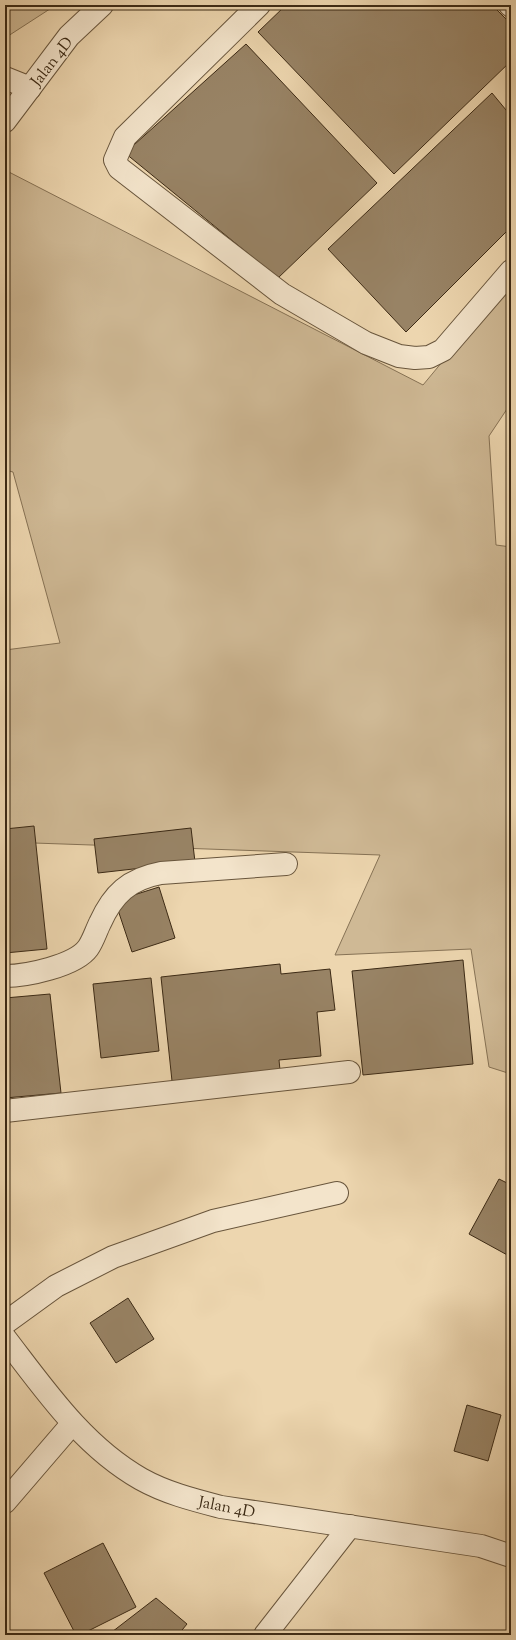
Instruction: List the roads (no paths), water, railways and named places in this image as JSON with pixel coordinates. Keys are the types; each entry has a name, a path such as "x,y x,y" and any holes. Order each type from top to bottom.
{"street":[{"name":"Jalan 4D","path":"5,121 69,36 102,5"},
{"path":"259,5 125,137 115,160 119,168 282,294 366,343 399,356 415,358 429,357 443,350 511,271"},
{"path":"5,78 30,88"},
{"path":"5,976 52,968 74,961 88,948 112,901 129,884 145,876 161,873 286,864"},
{"path":"5,1111 349,1072"},
{"path":"5,1323 56,1286 114,1257 213,1222 338,1193"},
{"name":"Jalan 4D","path":"5,1338 72,1424 105,1454 141,1479 179,1496 221,1507 481,1546 511,1556"},
{"path":"5,1502 72,1424"},
{"path":"273,1630 350,1526"}]}
